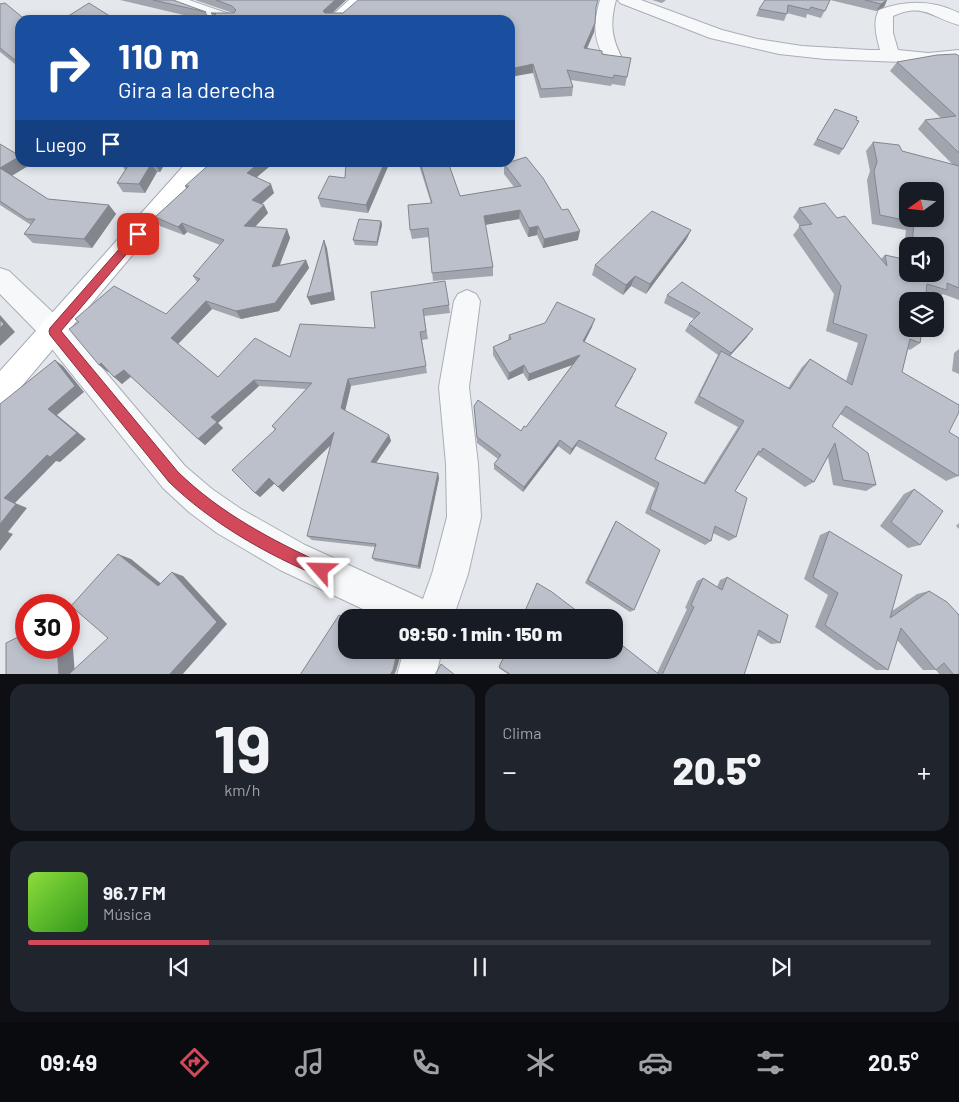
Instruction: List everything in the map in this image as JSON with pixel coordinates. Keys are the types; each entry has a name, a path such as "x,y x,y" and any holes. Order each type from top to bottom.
{"main road":[{"path":"341,15 359,0"},
{"path":"3,383 54,331 196,167"}],"street":[{"path":"173,0 215,15"},
{"path":"608,0 602,25 603,40 613,58"},
{"path":"626,0 718,34 775,47 851,56 890,55 928,58 959,55"},
{"path":"890,55 884,33 885,14 895,6 913,4 932,5 959,20"},
{"path":"0,278 54,331 174,477 192,495 269,546 405,609"},
{"path":"437,609 450,574 464,517 462,464 454,387 467,301"},
{"path":"416,674 420,659"}],"building":[{"path":"153,0 173,0 206,12"},
{"path":"216,0 335,0 323,11 325,13 343,13 358,0 598,0 595,23 584,48 602,51 602,54 631,58 627,77 614,75 613,78 567,70 573,87 541,89 533,64 515,68 515,15 214,15 216,14 211,13 234,13 236,10 232,6"},
{"path":"765,0 830,0 825,11 811,7 809,10 788,5 787,14 759,9"},
{"path":"865,0 887,0 881,4"},
{"path":"5,3 20,15 15,15 15,60 0,48 0,4"},
{"path":"89,3 108,15 70,15"},
{"path":"956,54 959,56 959,153 925,120 956,116 897,62 937,55"},
{"path":"835,109 857,117 856,120 859,121 843,149 817,139"},
{"path":"873,142 899,145 902,151 959,166 959,288 947,283 947,290 927,284 926,292 899,292 899,337 921,337 920,343 910,339 902,372 959,405 959,412 949,432 959,438 958,476 846,406 832,426 868,453 876,485 843,480 835,443 814,482 763,448 761,452 759,451 735,491 747,498 736,537 715,526 711,541 650,509 659,483 579,440 572,449 560,440 524,487 494,464 501,455 477,437 474,406 478,400 521,431 580,355 529,374 524,365 509,373 493,347 511,339 509,335 545,323 557,302 595,319 583,341 636,369 615,406 667,433 655,459 705,484 744,421 699,396 721,351 790,389 810,359 852,385 867,335 833,323 841,286 799,226 812,224 799,208 825,203 837,218 845,216 887,266 885,255 899,258 899,282 944,282 944,237 913,237 914,228 944,228 944,182 899,182 899,219 880,215 874,171 877,162"},
{"path":"0,144 15,153 15,159 0,168"},
{"path":"526,157 543,178 562,210 568,209 580,231 544,239 538,226 529,228 520,210 484,216 493,267 432,273 428,228 410,230 408,205 432,203 421,167 450,167 460,196 521,186 506,167 515,167 515,160"},
{"path":"127,167 149,167 139,184 117,183"},
{"path":"206,167 254,167 247,173 271,184 252,200 264,205 244,226 287,229 272,267 306,260 275,303 236,311 206,301 171,338 218,377 255,338 290,357 300,324 375,328 371,292 445,281 449,305 423,309 426,331 420,332 426,366 348,379 341,408 389,435 371,462 438,473 418,566 372,558 376,544 307,536 334,432 278,487 269,478 255,493 232,470 276,429 272,426 312,383 254,380 211,417 217,422 198,439 124,370 114,377 101,363 99,365 69,329 79,322 75,319 114,286 166,314 200,279 193,276 224,240 182,223 178,227 155,217 189,186 185,186"},
{"path":"346,167 383,167 366,205 318,198 329,176 345,178"},
{"path":"0,168 48,199 109,205 84,239 24,234 35,219 27,219 0,201"},
{"path":"652,211 691,230 650,284 635,276 626,285 595,265"},
{"path":"359,219 381,221 377,242 353,240"},
{"path":"324,240 332,292 307,297"},
{"path":"682,282 753,329 731,353 689,324 700,313 667,295"},
{"path":"0,320 4,324 0,328"},
{"path":"55,360 75,386 48,409 77,433 50,457 47,455 4,498 16,504 0,524 0,404"},
{"path":"914,489 943,511 920,545 891,522"},
{"path":"616,521 660,550 634,610 588,580"},
{"path":"829,531 902,575 890,618 929,591 947,602 959,615 959,674 953,674 944,663 936,670 901,628 888,670 825,625 838,593 813,577"},
{"path":"118,554 158,586 172,572 217,622 170,674 69,674 108,638 80,614 80,596"},
{"path":"727,577 788,615 780,643 759,630 744,674 662,674 694,607 691,605 703,578 722,590"},
{"path":"537,583 574,609 526,609"},
{"path":"338,617 338,659 396,659 391,674 301,674"},
{"path":"15,638 15,659 58,659 59,674 6,674 6,643"},
{"path":"623,646 659,674 510,674 499,667 503,659 623,659"},
{"path":"441,664 454,674 436,674"}],"route":[{"path":"138,234 54,331 174,477 192,495 269,546 321,570"}]}
